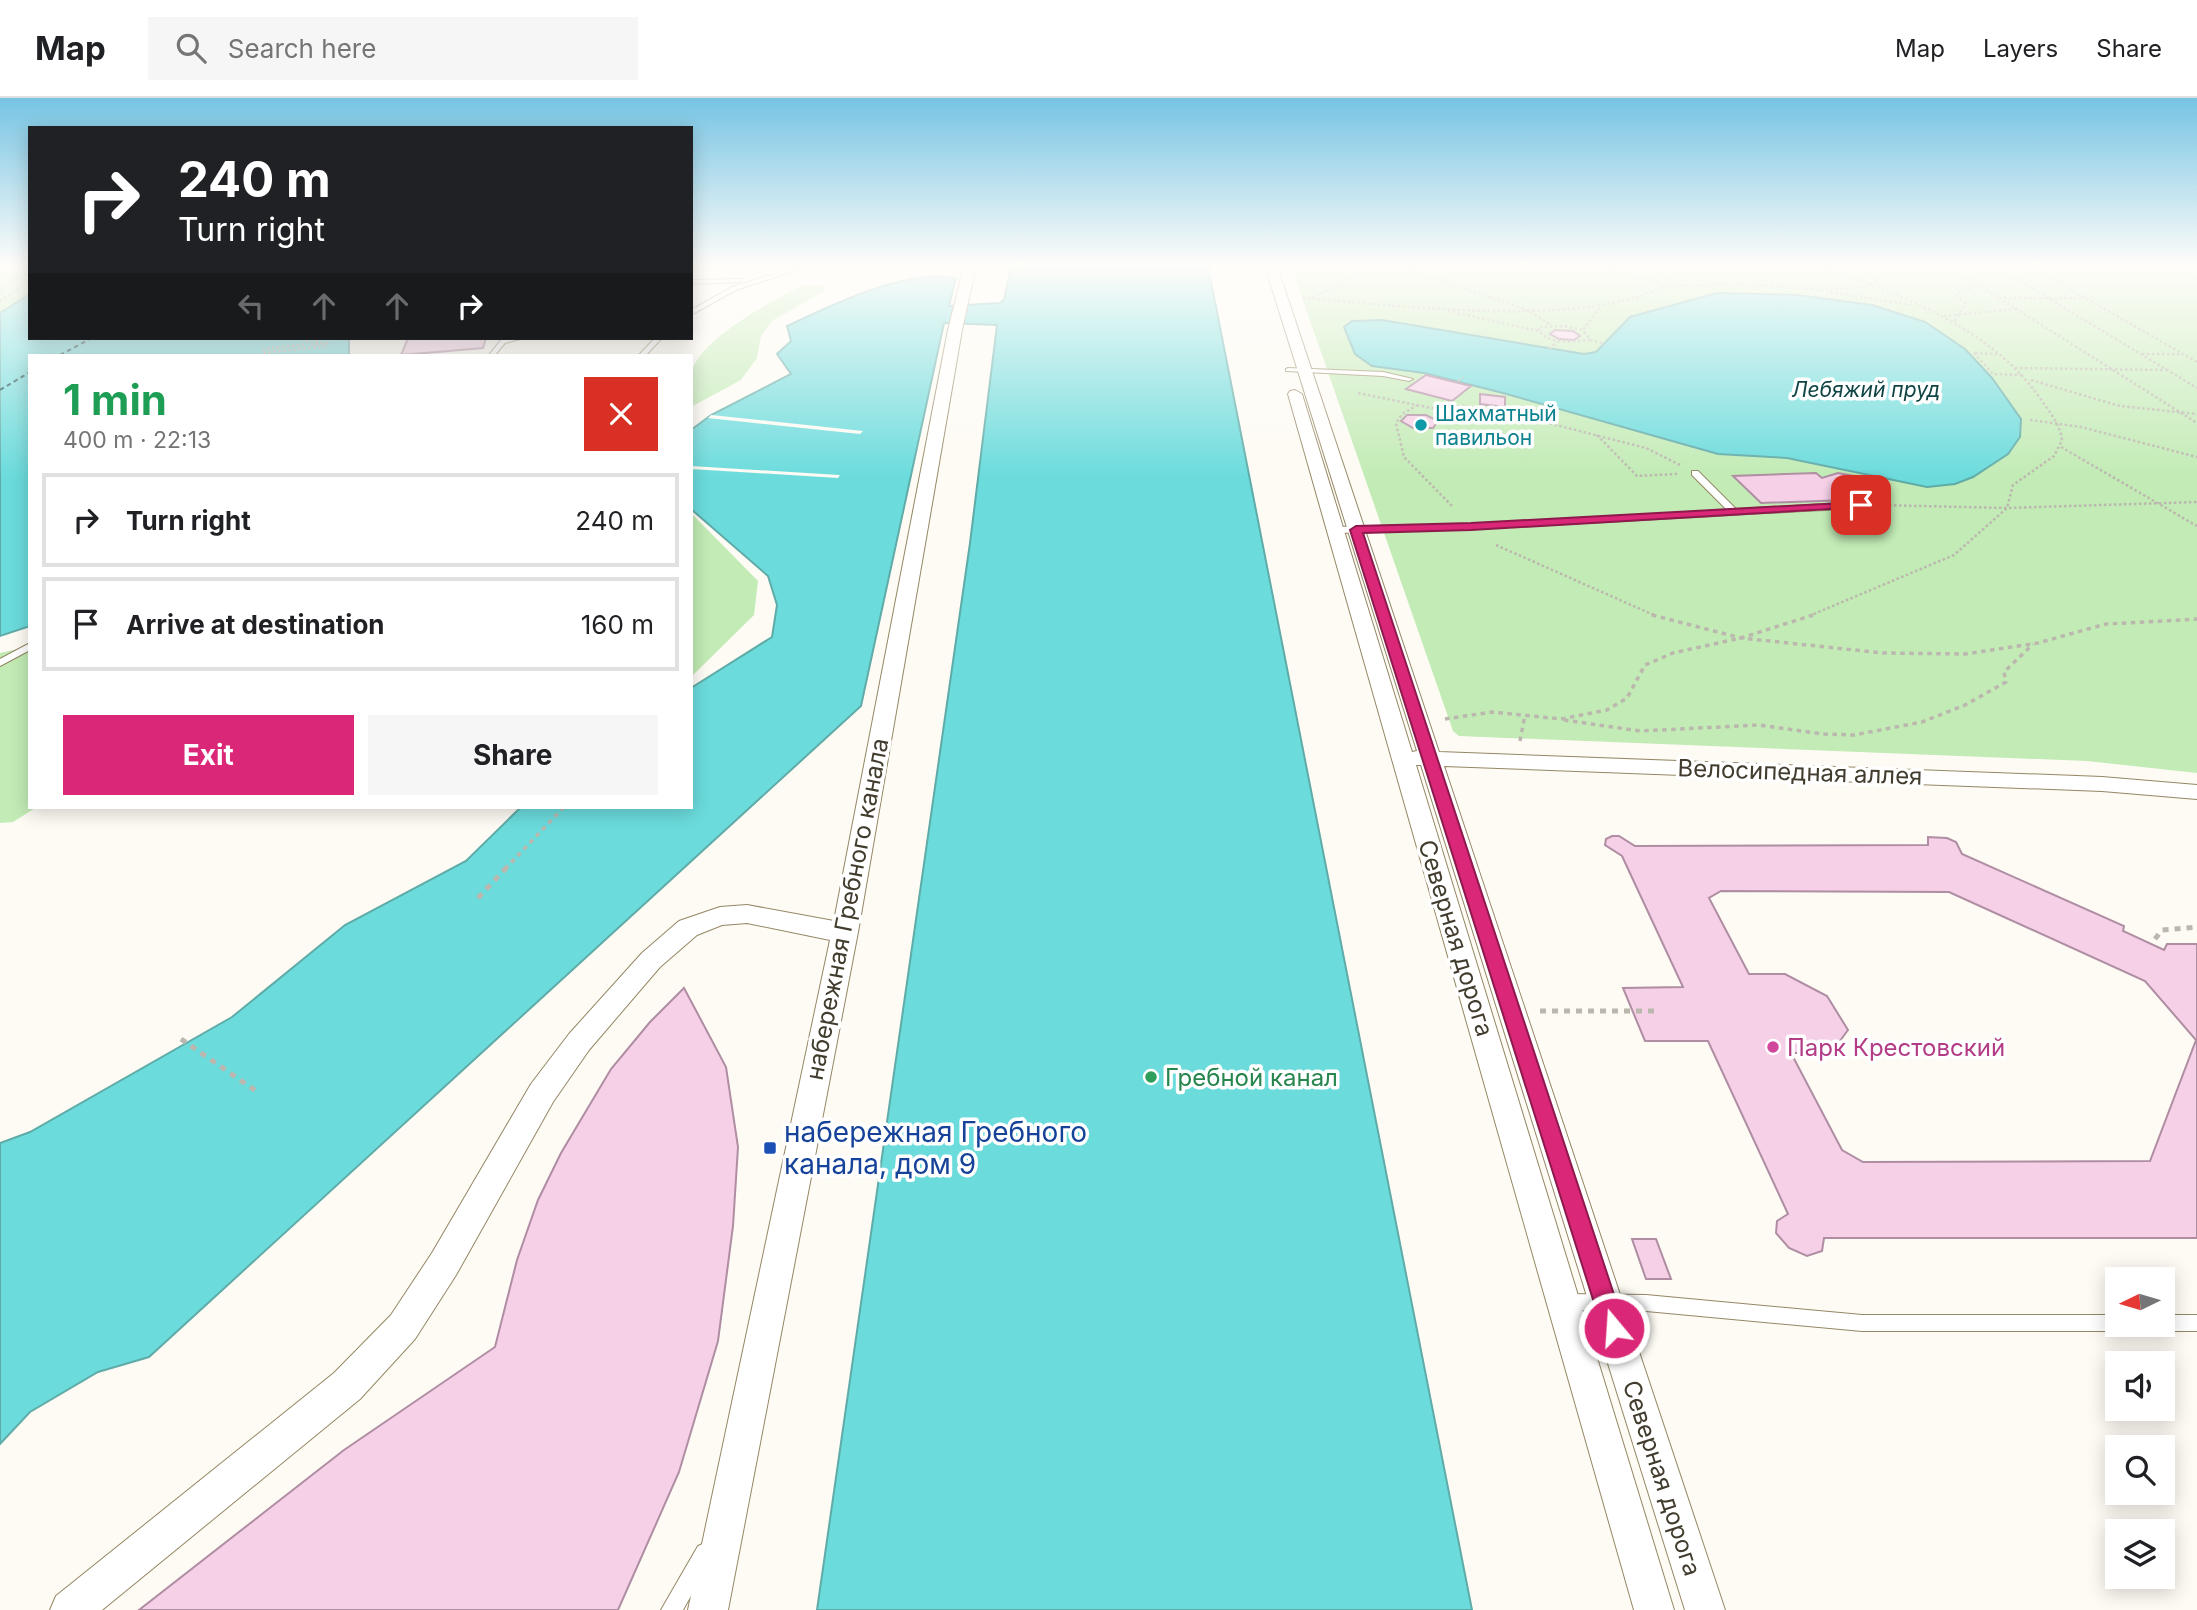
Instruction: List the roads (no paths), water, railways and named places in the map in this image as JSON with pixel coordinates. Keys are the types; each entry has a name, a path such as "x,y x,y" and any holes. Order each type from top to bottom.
{"street":[{"name":"набережная Гребного канала","path":"708,1610 845,932 954,337"},
{"name":"Северная дорога","path":"1283,337 1356,530 1564,1302 1654,1610"},
{"name":"Северная дорога","path":"1288,337 1335,530 1417,758 1605,1303 1704,1610"},
{"name":"Велосипедная аллея","path":"1417,758 2102,784 2197,792"},
{"path":"70,1610 347,1386 403,1326 444,1264 542,1093 597,1021 651,960 688,928 720,916 747,914 804,927 845,932"}],"lane":[{"path":"493,354 503,341 509,340"},
{"path":"643,354 657,340"},
{"path":"1296,370 1383,374 1409,379"},
{"path":"1695,472 1735,513"},
{"path":"1335,530 1471,527 1861,505"},
{"path":"0,663 28,647"},
{"path":"1564,1302 1646,1303 1862,1323 2105,1323"},
{"path":"2175,1323 2197,1323"},
{"path":"671,1610 727,1518"}],"water":[{"path":"0,337 28,337 28,340 349,340 349,354 28,354 28,627 0,636"},
{"name":"Гребной канал","path":"790,337 941,337 861,706 149,1357 98,1372 30,1412 0,1444 0,1143 30,1132 232,1017 345,925 466,861 519,809 693,809 693,687 772,637 777,605 768,576 693,511 693,428 711,415 791,374 777,354 791,341"},
{"name":"Гребной канал","path":"996,337 1222,337 1472,1610 817,1610 970,543"},
{"name":"Лебяжий пруд","path":"1348,337 1480,337 1584,354 1596,352 1611,337 1947,337 1965,349 1992,378 2021,419 2020,437 2008,454 1973,477 1955,484 1927,487 1787,458 1718,454 1503,393 1424,373 1372,366 1355,354"}],"place":[{"name":"Шахматный павильон","path":"1421,425"},
{"name":"Парк Крестовский","path":"1773,1047"},
{"name":"Гребной канал","path":"1151,1077"},
{"name":"набережная Гребного канала, дом 9","path":"770,1148"}]}
